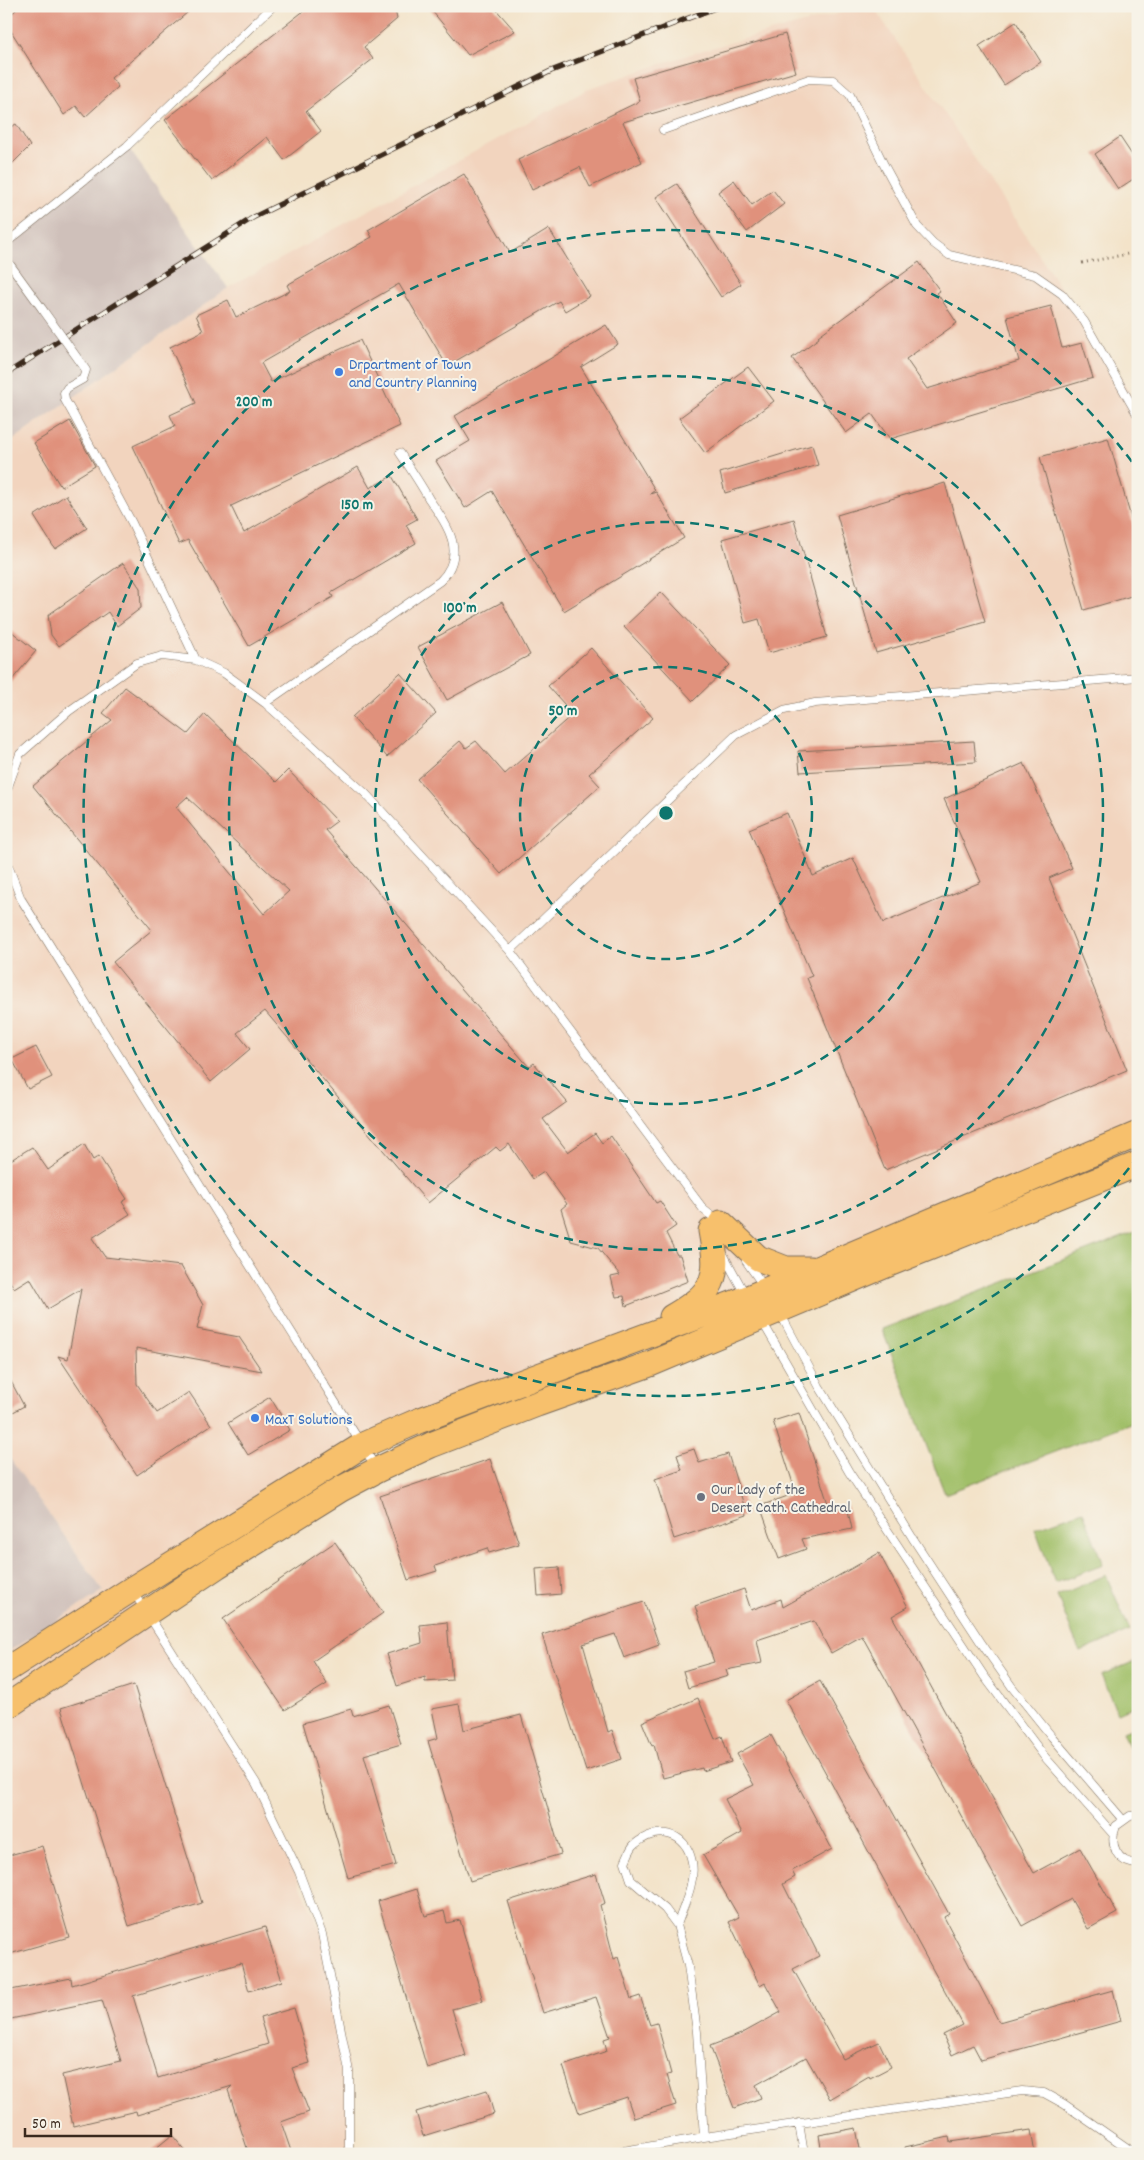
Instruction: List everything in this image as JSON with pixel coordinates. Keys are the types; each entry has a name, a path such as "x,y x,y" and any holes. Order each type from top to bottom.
{"main road":[{"path":"6,1707 148,1612 341,1488 431,1445 537,1404 650,1364 764,1305 814,1269 1138,1134"},
{"path":"6,1670 363,1445 418,1421 644,1338 764,1305 892,1263 1138,1164"},
{"path":"644,1338 662,1322 693,1305 707,1292 716,1267 712,1221"},
{"path":"712,1221 758,1258 786,1270 814,1269"},
{"path":"644,1338 650,1364"}],"lane":[{"path":"6,243 127,146 273,6"},
{"path":"663,130 809,79 833,80 850,95 884,166 917,226 932,243 949,256 1035,275 1062,294 1084,321 1138,416"},
{"path":"6,259 86,370 83,378 67,388 64,393 65,400 132,523 196,660"},
{"path":"264,703 440,581 449,572 453,562 454,548 449,529 400,453"},
{"path":"6,792 20,754 69,711 137,662 162,656 196,660 224,673 264,703 364,793 510,951 712,1221 764,1305 819,1386 912,1538 1012,1687 1052,1738 1123,1820"},
{"path":"510,951 736,735 784,710 815,702 1138,677"},
{"path":"6,860 21,899 377,1470"},
{"path":"712,1221 764,1305 849,1472 984,1676 1044,1756 1113,1834"},
{"path":"132,1589 256,1783 300,1872 322,1934 349,2071 349,2154"},
{"path":"1138,1815 1130,1816 1123,1820 1116,1826 1113,1834 1114,1848 1117,1854 1128,1862 1138,1864"},
{"path":"677,1925 692,1881 692,1863 686,1846 673,1834 658,1832 644,1838 633,1847 625,1862 631,1880 665,1910 677,1925 688,1966 698,2032 704,2137"},
{"path":"606,2154 704,2137 1022,2091 1044,2093 1064,2104 1136,2154"},
{"path":"799,2123 804,2154"}],"path":[{"path":"1082,262 1138,252"}],"shaded area":[{"path":"6,6 273,6 127,146 6,243"},
{"path":"866,6 873,6 1138,404 1138,1134 418,1421 132,1589 256,1783 322,1934 349,2071 349,2154 6,2154 6,1653 103,1591 6,1453 6,445 228,288 590,88 700,51"},
{"path":"127,146 228,288 6,445 6,243"},
{"path":"6,1453 103,1591 6,1653"}],"green space":[{"path":"1138,1231 1138,1420 945,1494 882,1329"},
{"path":"1083,1511 1103,1565 1055,1583 1035,1528"},
{"path":"1106,1575 1130,1631 1080,1652 1057,1596"},
{"path":"1138,1660 1138,1705 1117,1713 1101,1675"},
{"path":"1138,1726 1138,1768 1123,1732"}],"building":[{"path":"21,6 195,6 111,78 118,87 85,117 76,106 64,115 6,23 6,18"},
{"path":"310,6 394,6 397,19 364,47 373,59 306,111 321,131 284,160 267,137 212,181 165,120"},
{"path":"428,6 493,6 515,31 468,55"},
{"path":"1016,22 1041,62 1004,85 979,46"},
{"path":"785,34 796,72 623,122 642,162 590,187 580,167 532,190 518,160 640,101 633,78"},
{"path":"16,124 30,146 6,170 6,130"},
{"path":"1120,137 1138,164 1138,176 1118,189 1095,154"},
{"path":"464,174 510,253 549,229 590,296 565,311 559,301 447,366 399,284 261,363 271,382 360,340 400,426 231,506 244,533 358,467 370,488 392,476 417,519 406,525 416,543 331,593 333,597 249,646 188,540 179,544 133,446 175,426 170,415 196,403 170,347 203,331 196,315 228,300 236,317 290,291 287,285 372,237 368,230"},
{"path":"734,180 752,205 773,190 784,204 747,232 718,192"},
{"path":"677,184 741,284 721,297 656,197"},
{"path":"919,262 940,291 937,293 957,323 906,359 927,389 1019,361 1007,317 1051,306 1062,348 1082,343 1093,378 890,439 872,414 846,433 792,358 819,338 818,336"},
{"path":"606,325 618,344 581,367 655,490 650,494 656,492 684,538 564,611 492,491 465,508 436,461 470,441 455,416"},
{"path":"748,367 774,401 705,453 679,418"},
{"path":"70,421 95,466 61,487 34,443"},
{"path":"1108,438 1138,542 1138,594 1084,610 1040,457"},
{"path":"812,445 818,465 725,493 720,473"},
{"path":"945,483 985,622 876,653 837,515"},
{"path":"66,495 87,528 55,549 34,516"},
{"path":"794,519 827,637 769,653 759,619 745,623 722,539"},
{"path":"123,563 140,588 141,608 117,626 108,612 59,646 51,635 48,615"},
{"path":"661,592 730,665 693,701 624,627"},
{"path":"502,602 530,655 447,700 418,647"},
{"path":"6,627 36,651 6,687"},
{"path":"591,648 653,718 589,774 600,786 501,874 417,779 460,741 466,748 476,741 505,774 573,714 548,686"},
{"path":"400,673 436,713 387,757 352,717"},
{"path":"125,687 188,734 205,714 276,782 288,770 337,821 325,830 529,1067 534,1063 567,1102 543,1119 568,1152 595,1133 602,1143 611,1136 656,1203 660,1201 676,1226 666,1233 677,1255 680,1255 688,1281 626,1306 624,1296 616,1297 611,1277 620,1275 598,1248 571,1241 561,1209 567,1204 544,1172 533,1179 509,1144 500,1151 496,1147 428,1203 265,1011 237,1033 250,1049 211,1082 113,962 152,930 33,786 112,720 103,713","holes":["187,797 289,891 264,914 176,807"]},
{"path":"974,741 976,762 800,772 798,751"},
{"path":"1024,763 1072,868 1049,878 1127,1070 885,1170 807,978 812,976 749,829 787,813 813,876 853,858 883,923 981,882 944,799"},
{"path":"36,1047 52,1077 28,1089 12,1059"},
{"path":"84,1144 93,1160 99,1156 127,1199 122,1202 130,1214 92,1238 105,1257 181,1266 203,1305 197,1329 239,1337 262,1371 136,1348 137,1384 157,1413 189,1392 211,1425 137,1475 58,1356 68,1359 81,1289 48,1309 30,1278 14,1288 6,1275 6,1163 32,1147 48,1170"},
{"path":"6,1372 24,1406 6,1416"},
{"path":"270,1397 290,1430 248,1455 228,1423"},
{"path":"799,1413 830,1510 847,1506 852,1529 802,1539 806,1549 779,1559 760,1506 796,1493 773,1421"},
{"name":"Our Lady of the Desert Cath. Cathedral","path":"694,1449 699,1463 728,1454 747,1515 674,1539 655,1479 682,1470 677,1455"},
{"path":"490,1459 519,1544 489,1553 487,1548 435,1566 437,1571 408,1580 380,1496"},
{"path":"335,1542 383,1613 313,1661 327,1684 285,1710 223,1619"},
{"path":"879,1553 908,1607 892,1616 1034,1873 1080,1848 1117,1913 1088,1929 1071,1899 1022,1926 862,1636 831,1653 814,1621 757,1640 762,1663 726,1670 728,1676 688,1688 683,1671 714,1662 695,1606 744,1589 751,1610 781,1599 783,1607"},
{"path":"559,1567 561,1594 538,1596 536,1569"},
{"path":"644,1602 659,1645 624,1658 615,1634 583,1644 608,1732 612,1730 622,1759 586,1771 542,1635"},
{"path":"447,1622 452,1680 425,1682 425,1677 397,1686 387,1654 422,1643 420,1625"},
{"path":"820,1681 949,1914 944,1917 999,2022 1113,1990 1121,2021 981,2060 973,2045 952,2055 943,2035 963,2025 786,1700"},
{"path":"134,1685 202,1903 129,1926 61,1708"},
{"path":"698,1698 715,1739 722,1736 731,1762 703,1771 702,1768 663,1778 654,1745 652,1746 642,1722"},
{"path":"459,1704 464,1730 521,1715 561,1854 470,1881 428,1741 438,1738 432,1709"},
{"path":"389,1705 401,1744 364,1755 396,1865 348,1878 303,1723 351,1709 353,1716"},
{"path":"771,1735 832,1849 792,1871 795,1877 783,1884 819,1956 793,1969 843,2059 879,2042 891,2067 870,2078 869,2076 830,2099 806,2057 756,2085 761,2098 734,2108 710,2046 741,2034 781,2012 765,1983 760,1986 729,1922 739,1917 703,1855 742,1833 725,1799 754,1785 737,1754"},
{"path":"42,1846 69,1937 6,1955 6,1856"},
{"path":"596,1874 605,1903 600,1905 614,1959 618,1957 631,1999 640,1996 650,2025 657,2023 671,2074 667,2075 676,2105 634,2118 627,2097 579,2113 563,2066 607,2051 604,2039 610,2037 596,1997 543,2013 508,1901"},
{"path":"417,1889 425,1916 444,1911 447,1923 460,1920 483,2001 452,2009 466,2056 427,2068 378,1901"},
{"path":"265,1927 282,1981 249,1991 241,1963 133,1996 158,2078 268,2044 260,2018 294,2008 310,2063 292,2068 309,2112 281,2122 292,2154 249,2154 228,2090 232,2086 137,2115 136,2111 73,2126 62,2075 121,2061 102,2000 6,2020 6,1991 71,1978 72,1985"},
{"path":"487,2090 494,2114 423,2136 416,2112"},
{"path":"856,2128 861,2154 822,2154 819,2135"},
{"path":"1031,2130 1035,2154 906,2154 905,2147 949,2137 950,2142"},
{"path":"172,2135 188,2154 149,2154"}],"railway":[{"path":"6,374 254,217 551,71 720,6"}],"place":[{"name":"Drpartment of Town and Country Planning","path":"339,372"},
{"name":"MaxT Solutions","path":"255,1418"},
{"name":"Our Lady of the Desert Cath. Cathedral","path":"701,1497"}]}
